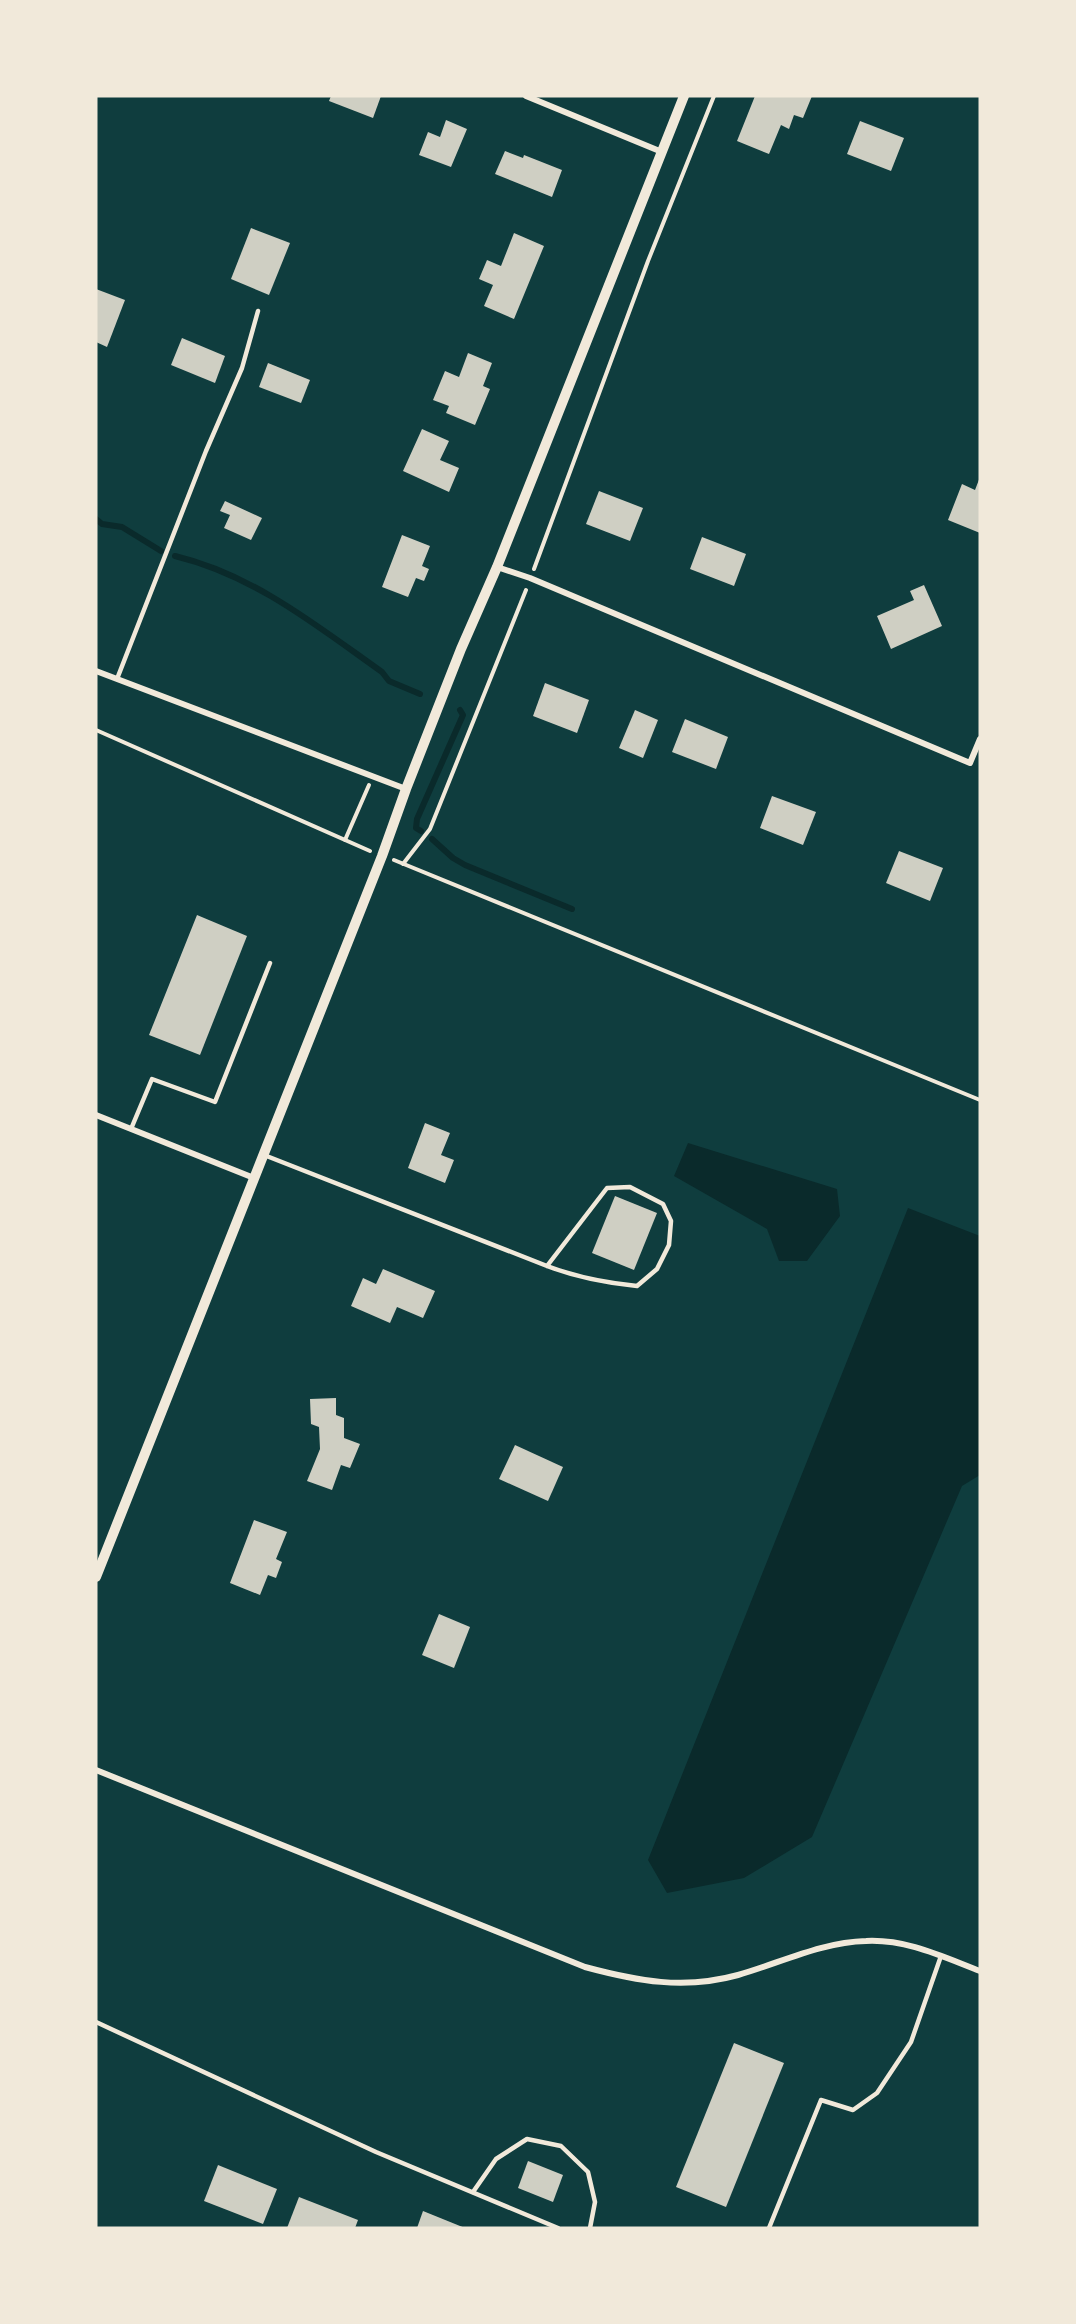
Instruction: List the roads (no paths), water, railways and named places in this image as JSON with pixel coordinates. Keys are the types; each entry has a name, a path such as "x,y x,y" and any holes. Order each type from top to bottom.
{"street":[{"path":"526,96 662,152"},
{"path":"96,1577 382,856 461,649 497,567 684,96"},
{"path":"497,567 530,578 970,763 980,739"},
{"path":"96,671 406,789"},
{"path":"96,1115 254,1178"},
{"path":"96,1770 585,1967 629,1979 678,1985 736,1976 818,1948 867,1941 921,1947 980,1971"}],"lane":[{"path":"117,680 206,451 242,368 258,311"},
{"path":"131,1129 152,1079 215,1102 270,963"},
{"path":"264,1155 547,1266 578,1276 617,1284 637,1286 657,1269 669,1245 672,1221 663,1204 630,1187 607,1188 547,1266"},
{"path":"769,2228 820,2100 853,2110 877,2093 911,2042 940,1956"},
{"path":"96,2022 376,2152 558,2228"},
{"path":"473,2192 496,2159 527,2139 561,2146 588,2172 595,2202 590,2228"}],"water":[{"path":"688,1143 837,1189 840,1216 807,1261 779,1261 767,1229 674,1176"},
{"path":"908,1208 980,1236 980,1475 962,1486 812,1837 744,1878 667,1893 648,1860"}],"waterway":[{"path":"96,519 102,524 122,527 161,551"},
{"path":"175,556 232,576 258,589 309,620 382,672 389,681 420,694"},
{"path":"421,831 416,828 417,819 463,715 460,710"},
{"path":"432,839 453,858 465,865 572,909"}]}
